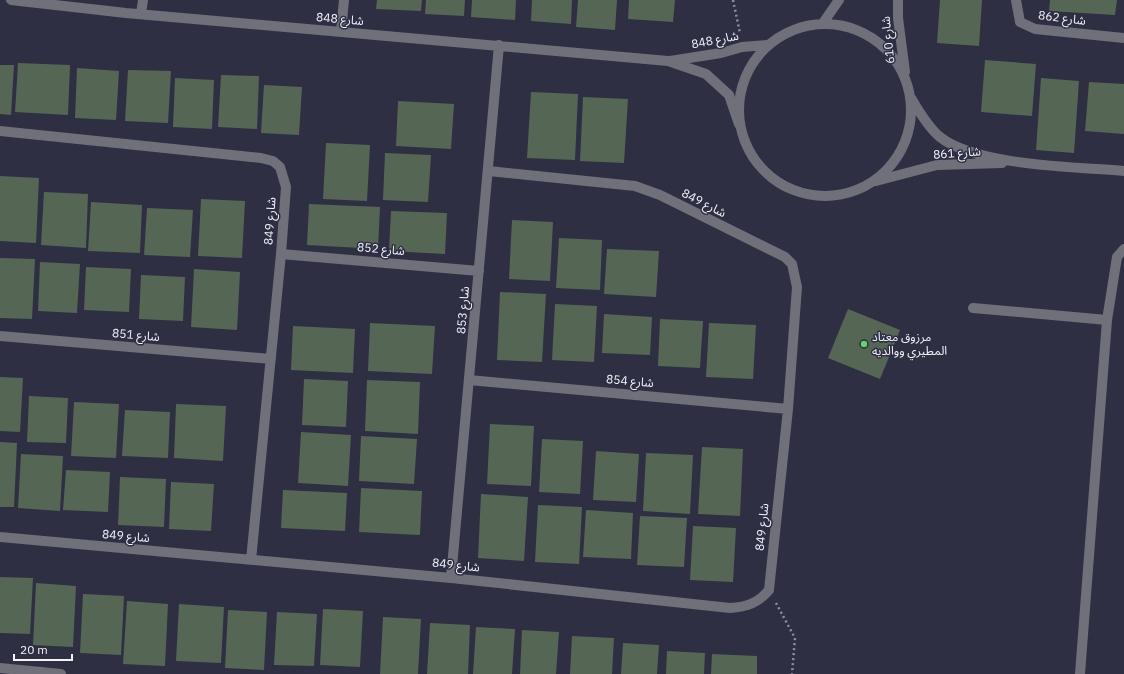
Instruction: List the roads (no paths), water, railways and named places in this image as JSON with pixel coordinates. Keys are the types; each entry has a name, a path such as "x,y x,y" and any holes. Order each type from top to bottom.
{"street":[{"name":"شارع 848","path":"11,0 141,14 668,61 706,74 728,95 746,144 756,163 772,178 790,189 810,195 831,196 852,192 871,182"},
{"path":"141,14 143,0"},
{"path":"341,32 344,0"},
{"path":"823,23 839,0"},
{"name":"شارع 610","path":"898,0 898,18 905,76"},
{"name":"شارع 862","path":"1016,0 1020,22 1035,29 1124,38"},
{"path":"739,124 739,102 743,81 753,62 767,45 784,34 803,26 823,23 849,26 872,37 892,54 905,76 911,98 912,118 907,137 899,155 887,170 871,182"},
{"name":"شارع 853","path":"451,578 499,45"},
{"name":"شارع 848","path":"668,61 721,53 742,47 767,45"},
{"name":"شارع 861","path":"911,98 940,137 969,153 1022,162 1124,171"},
{"name":"شارع 849","path":"0,132 261,158 273,162 280,167 286,187 281,254 250,560"},
{"name":"شارع 861","path":"871,182 937,165 1022,162"},
{"name":"شارع 849","path":"0,537 451,578 730,608 745,607 762,598 768,590 788,409 797,286 792,264 785,257 660,195 636,186 488,171"},
{"path":"1080,674 1107,320 1117,257 1124,249"},
{"name":"شارع 852","path":"281,254 479,270"},
{"path":"973,308 1107,320"},
{"name":"شارع 851","path":"0,336 271,359"},
{"name":"شارع 854","path":"469,380 788,409"},
{"path":"0,668 61,674"}],"place":[{"name":"مرزوق معتاد المطيري ووالديه","path":"864,344"}]}
